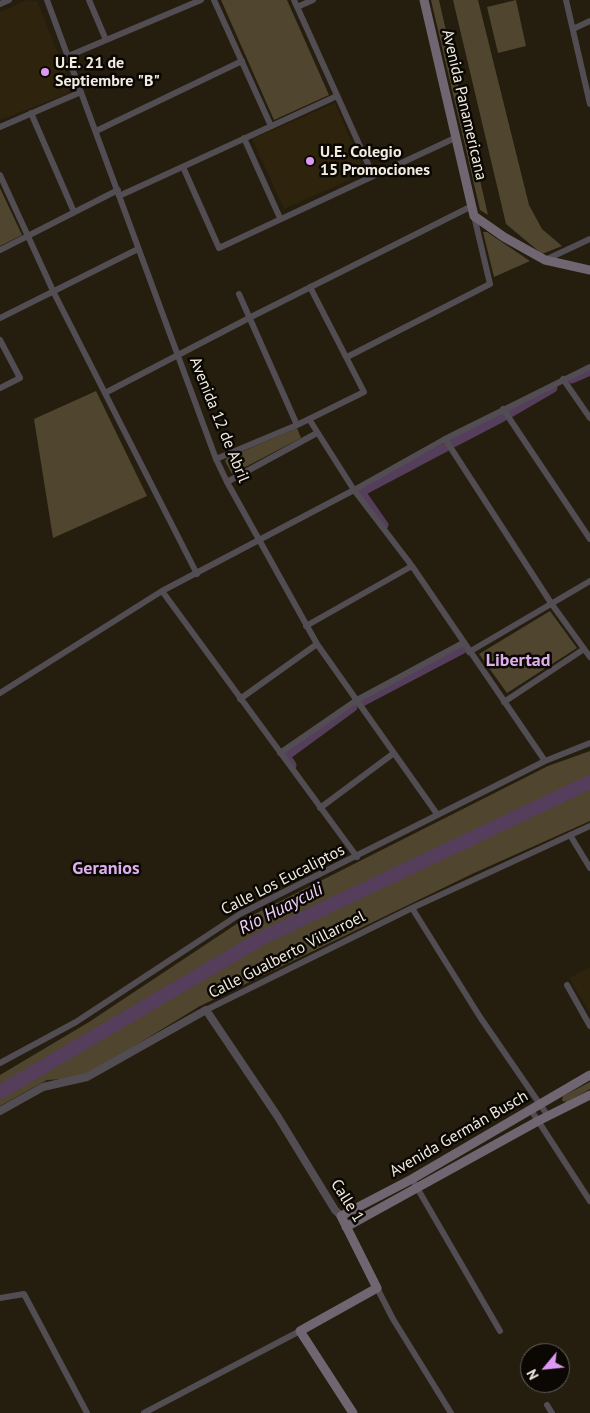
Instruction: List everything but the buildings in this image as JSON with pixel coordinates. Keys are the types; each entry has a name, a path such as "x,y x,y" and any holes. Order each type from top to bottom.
{"main road":[{"name":"Avenida Panamericana","path":"424,0 474,216"},
{"path":"474,216 504,237 545,260 590,270"},
{"name":"Avenida Germán Busch","path":"346,1227 590,1075"},
{"name":"Avenida Germán Busch","path":"342,1216 415,1183 590,1095"},
{"name":"Calle 1","path":"342,1216 377,1288"},
{"path":"353,1413 300,1332 377,1288"}],"street":[{"path":"0,4 9,0"},
{"name":"Avenida 12 de Abril","path":"47,0 66,57 96,131 216,459 227,482 317,644 437,814"},
{"path":"90,0 106,40"},
{"path":"66,57 201,0"},
{"path":"214,0 271,126"},
{"path":"294,0 373,175"},
{"path":"297,7 313,0"},
{"path":"566,0 590,104"},
{"path":"573,29 590,20"},
{"path":"96,131 242,61"},
{"path":"0,127 81,92"},
{"path":"0,250 74,212 183,166 337,96"},
{"path":"31,113 74,212"},
{"path":"183,166 219,248 457,137"},
{"path":"244,138 280,218"},
{"path":"0,175 54,293 197,574"},
{"path":"106,393 251,317 472,206"},
{"name":"Avenida Panamericana","path":"347,357 490,284 474,216"},
{"path":"545,260 590,239"},
{"path":"0,318 54,293 138,249"},
{"path":"216,459 297,425 364,392 310,287"},
{"path":"239,294 251,317 297,425"},
{"path":"0,340 20,378 0,388"},
{"path":"0,693 162,591 354,490 445,438 590,367"},
{"path":"563,379 590,418"},
{"path":"503,409 590,539"},
{"path":"309,419 354,490 412,566 545,761"},
{"path":"227,482 317,433"},
{"path":"445,438 551,603 590,657"},
{"path":"306,626 412,566"},
{"path":"469,652 590,581"},
{"path":"162,591 357,857"},
{"path":"280,753 357,700 463,643"},
{"path":"240,699 317,644"},
{"path":"504,702 584,649"},
{"name":"Calle Los Eucaliptos","path":"0,1063 76,1022 240,914 357,857 437,814 545,761 590,743"},
{"path":"320,808 394,753"},
{"name":"Calle Gualberto Villarroel","path":"0,1110 43,1087 87,1077 206,1010 412,908 590,826"},
{"path":"570,835 590,868"},
{"path":"412,908 480,1017 548,1116"},
{"path":"567,985 590,1026"},
{"name":"Calle 1","path":"206,1010 278,1117 334,1210 342,1216"},
{"path":"531,1110 590,1201"},
{"path":"415,1183 500,1331"},
{"name":"Calle 1","path":"377,1288 393,1319 451,1413"},
{"path":"0,1298 24,1294 87,1413"},
{"path":"144,1413 300,1332"},
{"path":"547,1405 552,1413"}],"shaded area":[{"path":"27,0 37,1 72,88 67,94 0,120 0,12"},
{"path":"221,0 287,0 329,95 274,120"},
{"path":"431,0 439,0 488,215 480,210"},
{"path":"453,0 478,0 529,205 542,229 562,246 542,254 506,224"},
{"path":"516,0 526,46 498,53 487,7"},
{"path":"335,103 365,173 284,209 252,139"},
{"path":"0,188 22,235 0,246"},
{"path":"483,232 487,232 530,261 494,277"},
{"path":"96,391 147,496 53,538 34,419"},
{"path":"297,428 301,438 232,474 225,461 227,458"},
{"path":"550,611 577,648 507,693 479,654"},
{"path":"590,751 590,821 472,874 200,1006 82,1078 47,1080 0,1106 0,1075 89,1022 241,921 548,766"},
{"path":"590,967 590,1013 569,978"},
{"path":"590,1082 590,1089 567,1102 562,1101 563,1096"}],"waterway":[{"path":"572,379 590,371"},
{"path":"510,413 553,388"},
{"path":"453,443 503,417"},
{"path":"384,525 361,492 446,447"},
{"path":"362,702 463,649"},
{"path":"292,765 286,756 353,707"},
{"name":"Río Huayculi","path":"0,1092 262,938 590,782"}],"place":[{"name":"U.E. 21 de Septiembre \"B\"","path":"45,72"},
{"name":"U.E. Colegio 15 Promociones","path":"310,161"}],"district":[{"name":"Libertad","path":"518,661"},
{"name":"Geranios","path":"106,869"}]}
